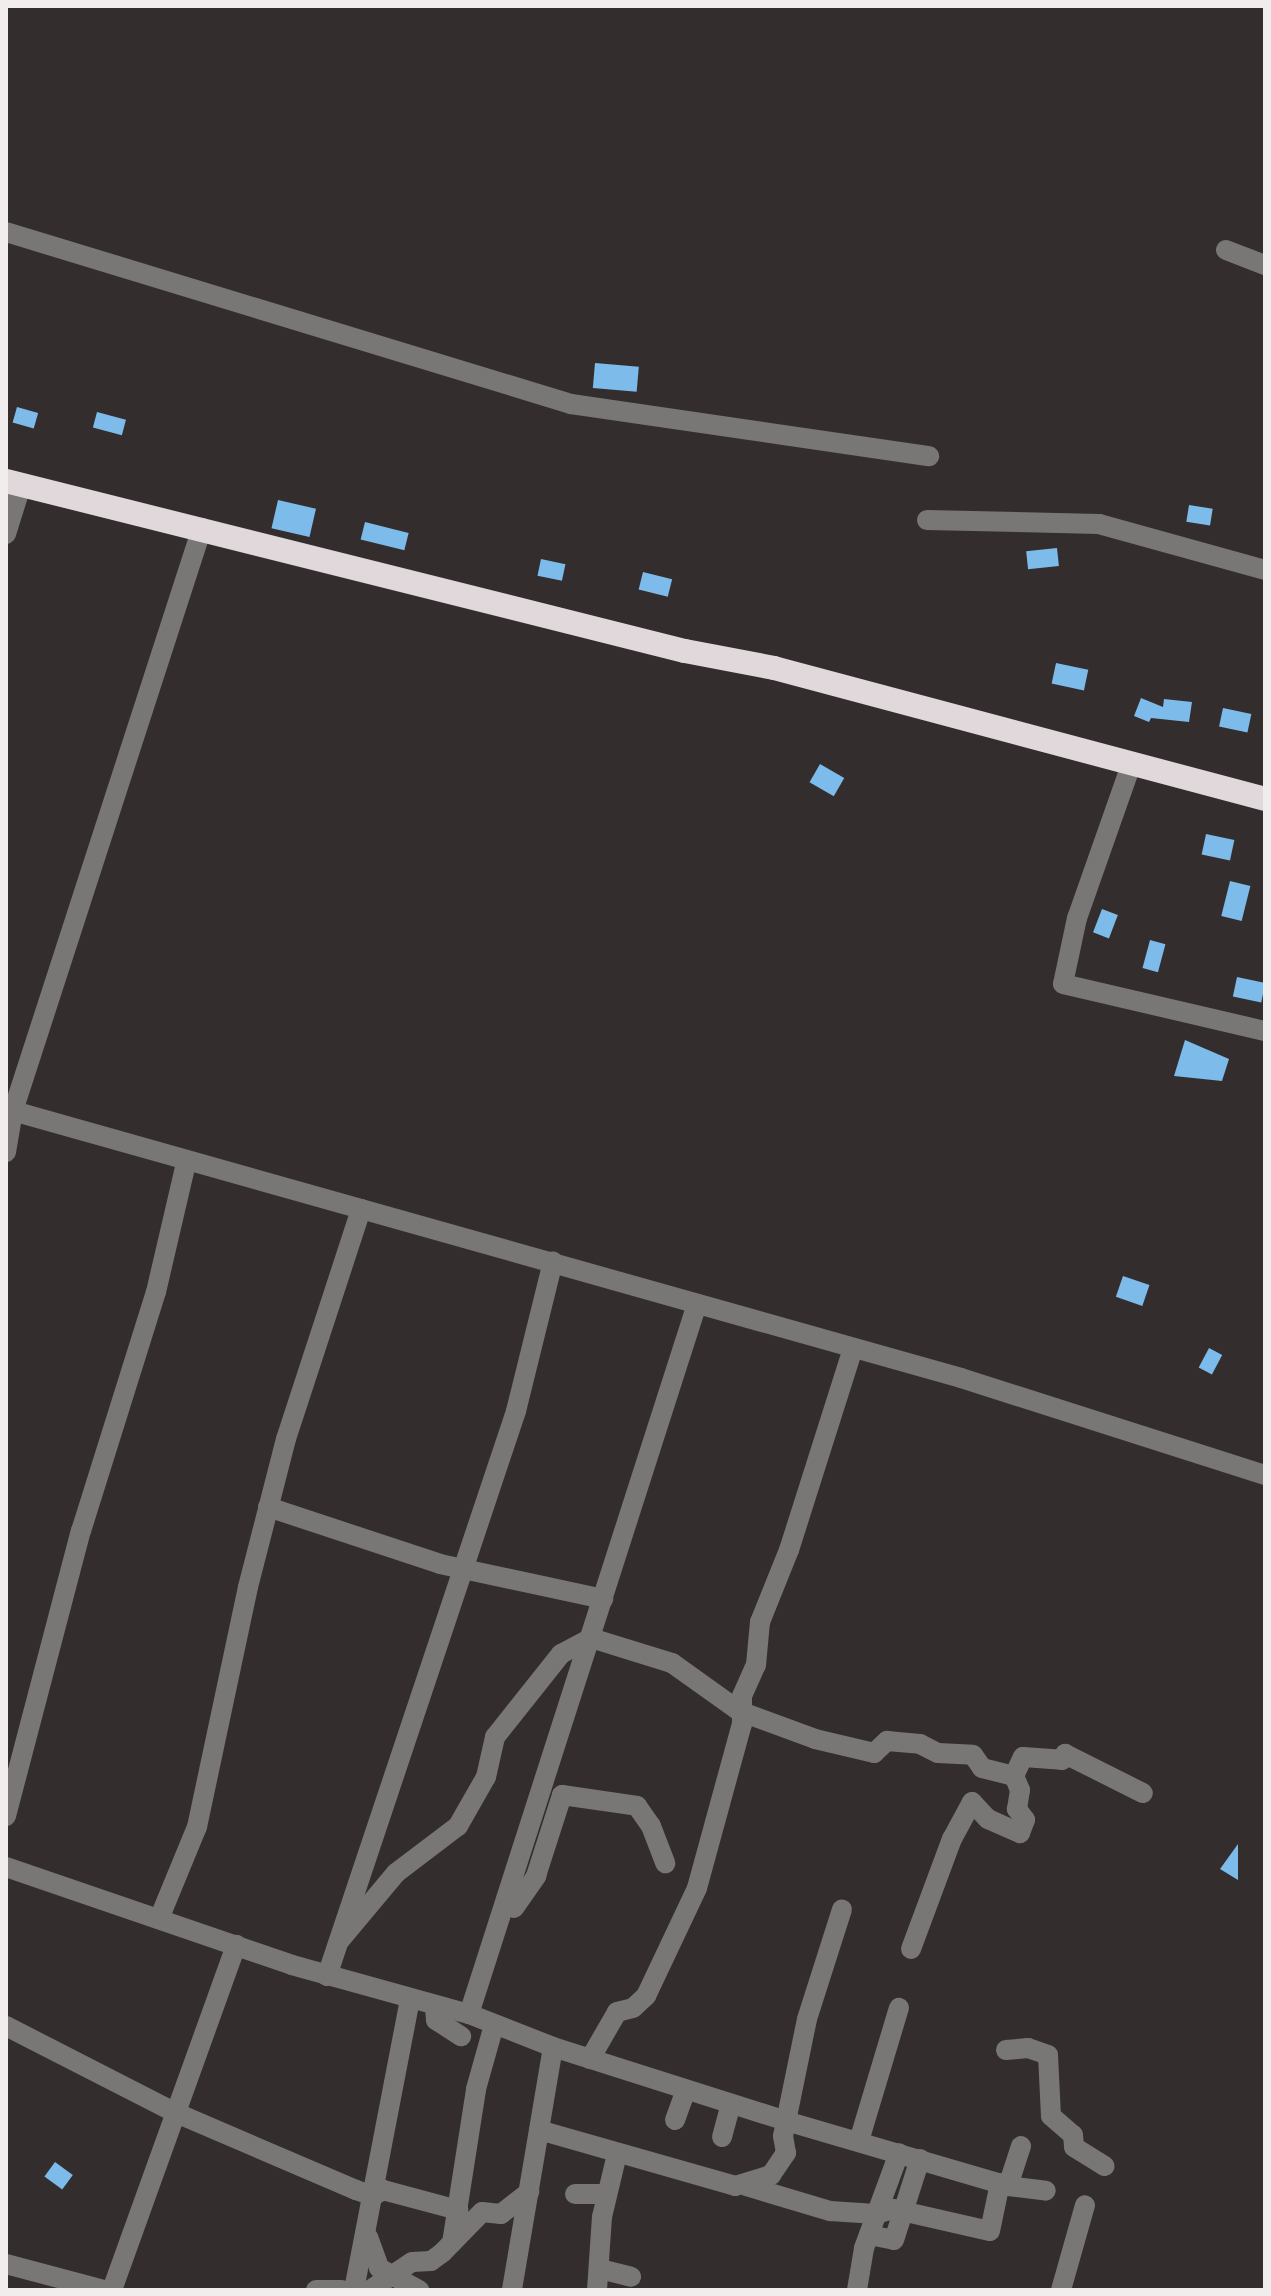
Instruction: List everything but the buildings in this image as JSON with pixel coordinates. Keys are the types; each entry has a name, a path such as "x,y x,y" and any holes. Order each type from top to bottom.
{"highway":[{"path":"14,484 872,693 1265,799"}],"street":[{"path":"6,232 139,269 571,404 929,456"},
{"path":"1226,250 1265,265"},
{"path":"6,534 14,484"},
{"path":"927,520 1099,524 1265,570"},
{"path":"6,1152 10,1110 202,528"},
{"path":"1131,765 1077,918 1063,984 1265,1031"},
{"path":"10,1110 186,1163 553,1261 853,1348 1265,1475"},
{"path":"6,1816 81,1531 156,1292 186,1163"},
{"path":"159,1919 197,1827 268,1507 361,1209"},
{"path":"327,1976 466,1569 516,1411 553,1261"},
{"path":"469,2014 697,1304"},
{"path":"590,2059 617,2012 633,2008 646,1996 683,1925 723,1799 742,1724 739,1711 756,1665 760,1622 789,1550 853,1348"},
{"path":"268,1507 466,1569 603,1599"},
{"path":"340,1940 396,1873 458,1826 486,1777 495,1737 561,1654 591,1638 672,1663 739,1711 874,1753 887,1741 973,1755 982,1768 1014,1776"},
{"path":"911,1949 952,1839 972,1802 988,1819 1020,1833 1025,1820 1017,1809 1020,1790 1014,1776 1023,1757 1062,1760 1065,1754 1143,1793"},
{"path":"477,1991 490,1978 509,1917 536,1876 562,1795 637,1806 651,1826 665,1863"},
{"path":"6,1867 327,1976 469,2014 553,2047 686,2090 1004,2184 1046,2191"},
{"path":"746,2186 781,2165 786,2121 807,2019 842,1909"},
{"path":"112,2290 236,1945"},
{"path":"354,2290 410,1999"},
{"path":"435,2006 436,2020 461,2036"},
{"path":"859,2141 899,2008"},
{"path":"452,2243 493,2059 494,2025"},
{"path":"6,2026 174,2112 373,2196"},
{"path":"512,2290 553,2047"},
{"path":"1006,2050 1028,2048 1048,2055 1051,2116 1073,2135 1074,2147 1105,2166"},
{"path":"675,2120 686,2090"},
{"path":"722,2137 731,2104"},
{"path":"539,2130 830,2211 903,2212 990,2231 1004,2184 1021,2146"},
{"path":"857,2290 869,2235 899,2153"},
{"path":"617,2154 606,2194 604,2268 631,2277"},
{"path":"869,2235 894,2240 920,2159"},
{"path":"373,2196 383,2190 458,2210"},
{"path":"370,2290 386,2276 412,2262 431,2261 482,2212 501,2214 529,2192"},
{"path":"575,2194 606,2194"},
{"path":"1061,2290 1085,2205"},
{"path":"367,2233 386,2276 419,2290"},
{"path":"6,2264 104,2290"},
{"path":"316,2290 342,2290"}]}
